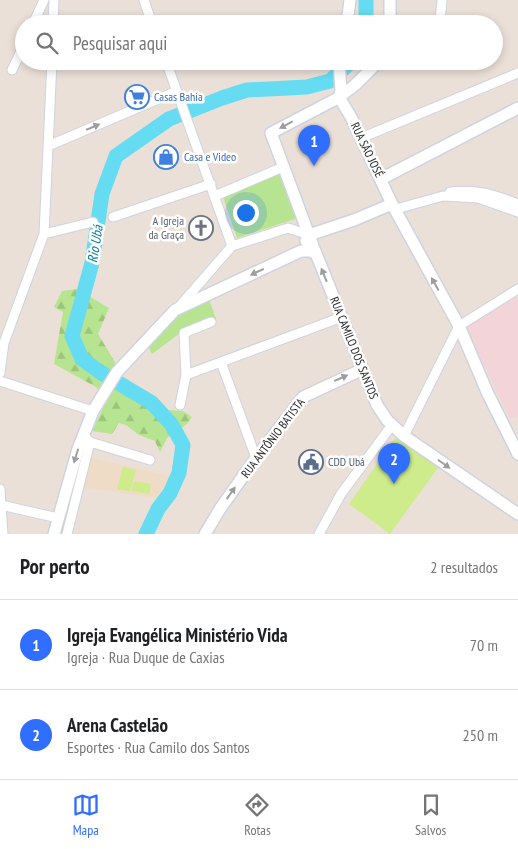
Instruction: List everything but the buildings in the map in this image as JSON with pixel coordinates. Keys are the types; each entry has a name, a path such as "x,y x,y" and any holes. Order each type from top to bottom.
{"main road":[{"path":"348,15 350,0"},
{"path":"390,0 390,15"},
{"path":"334,100 341,91 344,79 342,70"},
{"path":"334,100 355,85 370,70"},
{"path":"344,79 355,85"},
{"name":"RUA SÃO JOSÉ","path":"334,100 361,138 394,206 459,326 488,394 518,454"},
{"name":"RUA CAMILO DOS SANTOS","path":"334,100 270,133 376,405 392,425 404,436 518,514"},
{"path":"380,179 518,108"},
{"path":"301,251 309,235 394,206"},
{"path":"54,534 78,449 87,439 93,411 117,372 175,310 301,251 311,251 316,254"},
{"name":"RUA ANTÔNIO BATISTA","path":"205,534 256,458 303,397 362,369"}],"street":[{"path":"37,15 44,0"},
{"path":"53,15 54,0"},
{"path":"144,0 149,15"},
{"path":"441,15 442,0"},
{"path":"12,70 15,64"},
{"path":"0,373 4,343 44,234 52,70"},
{"path":"169,70 232,246"},
{"path":"361,138 518,73"},
{"path":"48,146 177,91"},
{"path":"215,196 283,167"},
{"path":"113,217 211,184"},
{"path":"412,204 438,193 461,191 494,194 518,204"},
{"path":"394,206 412,204 443,196 478,198 518,212"},
{"path":"44,234 93,222"},
{"path":"175,310 232,246 288,228 309,235"},
{"path":"404,436 459,326 518,289"},
{"path":"186,375 342,317"},
{"path":"180,405 186,375 184,333 210,322"},
{"path":"222,362 256,458"},
{"path":"0,381 93,411"},
{"path":"319,534 341,494 392,425"},
{"path":"67,534 87,439 150,460"},
{"path":"0,489 3,534"},
{"path":"1,505 58,518"}],"shaded area":[{"path":"518,297 518,416 510,419 465,326"},
{"path":"88,457 170,476 157,498 81,487"}],"green space":[{"path":"281,170 301,217 237,238 222,194"},
{"path":"77,289 109,308 98,334 115,362 114,380 131,390 148,392 168,410 183,411 192,417 187,424 167,438 160,452 155,441 139,435 126,425 119,423 112,434 92,431 107,400 96,387 54,364 63,312 54,307 62,291"},
{"path":"209,299 216,319 183,331 152,354 148,346 177,316"},
{"path":"398,434 440,465 390,534 349,504"},
{"path":"123,467 136,470 130,491 117,489"},
{"path":"134,481 151,484 149,494 131,491"}],"water":[{"path":"251,200 257,214 242,221 235,207"}],"waterway":[{"name":"Rio Ubá","path":"366,0 366,15"},
{"name":"Rio Ubá","path":"146,534 158,509 170,493 179,473 183,445 172,425 152,403 82,359 72,336 92,263 102,194 116,156 169,119 222,98 247,90 307,87 330,81 342,70"}],"place":[{"name":"Casas Bahia","path":"137,97"},
{"name":"Casa e Video","path":"166,157"},
{"name":"Igreja Evangélica Ministério Vida","path":"314,166"},
{"name":"A Igreja da Graça","path":"201,228"},
{"name":"CDD Ubá","path":"311,462"},
{"name":"Arena Castelão","path":"394,484"}]}
